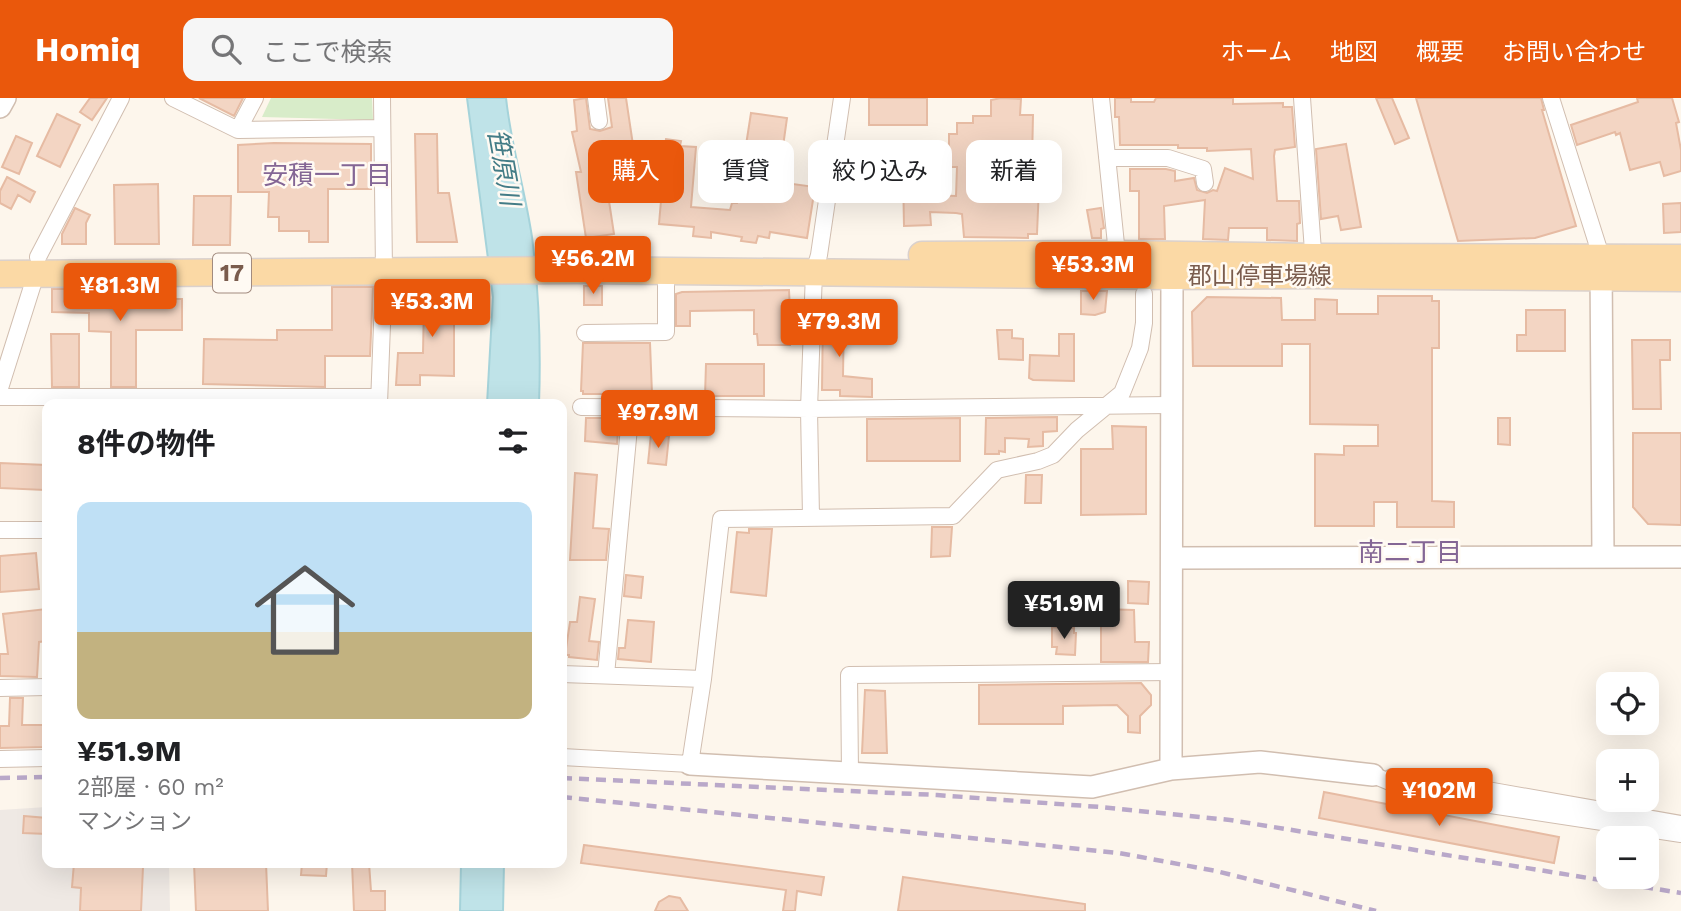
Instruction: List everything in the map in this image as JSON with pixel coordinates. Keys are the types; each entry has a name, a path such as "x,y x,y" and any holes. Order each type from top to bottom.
{"main road":[{"name":"郡山停車場線","path":"577,264 667,271 1117,254 1314,266 1600,267 1681,258"},
{"name":"郡山停車場線","path":"0,258 37,265 817,264 1172,276 1314,266"},
{"name":"郡山停車場線","path":"0,274 37,265"},
{"name":"郡山停車場線","path":"1600,267 1681,278"}],"street":[{"path":"0,107 5,98"},
{"path":"0,388 37,265 121,98"},
{"path":"173,98 238,130 382,128"},
{"path":"238,130 255,98"},
{"path":"379,399 383,265 382,98"},
{"path":"596,98 600,121"},
{"path":"811,517 808,409 817,264 842,98"},
{"path":"1101,98 1117,254"},
{"path":"1302,98 1314,266"},
{"path":"1551,98 1600,267 1603,557"},
{"path":"1107,158 1175,159 1203,169 1205,183"},
{"path":"585,333 666,332 667,271"},
{"path":"1171,769 1172,276"},
{"path":"690,764 703,679 721,519 953,516 996,470 1038,461 1052,455 1077,430 1122,393 1140,348 1144,323 1144,294"},
{"path":"0,397 62,399"},
{"path":"581,407 808,409 1170,405"},
{"path":"606,675 631,406"},
{"path":"0,530 42,530"},
{"path":"1173,558 1681,557"},
{"path":"850,772 849,674 1171,672"},
{"path":"567,674 703,679"},
{"path":"0,688 42,687"},
{"path":"567,757 1092,787 1171,769 1260,762 1476,788 1681,824"},
{"path":"0,759 42,758"},
{"path":"1373,775 1418,794 1681,834"}],"shaded area":[{"path":"42,807 42,868 169,868 170,911 0,911 0,810"}],"green space":[{"path":"271,98 372,98 373,120 262,117"}],"water":[{"name":"笹原川","path":"467,98 506,98 534,258 539,320 539,399 487,399 493,297"},
{"path":"461,868 504,868 503,911 460,911"}],"building":[{"path":"90,98 107,98 92,120 80,112"},
{"path":"199,98 243,98 234,116"},
{"path":"586,98 590,129 600,131 612,127 608,98 626,98 632,140 588,140 588,203 609,203 614,234 586,238 576,172 581,172 572,132 577,131 574,100"},
{"path":"869,98 927,98 927,125 869,125"},
{"path":"1115,98 1131,98 1131,102 1154,102 1156,98 1233,98 1233,104 1283,103 1283,107 1292,107 1295,147 1275,150 1274,156 1277,201 1299,201 1297,241 1267,240 1267,228 1229,228 1228,240 1203,239 1205,200 1164,206 1165,239 1139,239 1139,191 1130,191 1130,169 1175,171 1175,181 1194,178 1197,190 1207,193 1217,191 1225,168 1253,179 1251,149 1207,151 1207,148 1178,148 1178,145 1120,145"},
{"path":"1376,98 1392,98 1409,138 1395,144"},
{"path":"1416,98 1541,98 1542,110 1576,226 1535,238 1458,241"},
{"path":"1637,98 1672,98 1679,122 1676,123 1681,150 1681,171 1664,176 1660,162 1630,170 1620,133 1616,135 1615,132 1577,145 1571,125 1638,102"},
{"path":"1021,99 1020,115 1033,115 1032,140 966,140 966,203 1038,203 1037,234 1028,234 1028,238 964,237 962,214 956,213 930,212 931,225 904,226 904,203 952,203 952,196 956,196 957,167 952,167 952,140 949,140 949,134 957,134 957,123 973,123 973,116 991,116 991,100"},
{"path":"751,113 787,118 784,140 747,140"},
{"path":"57,114 80,125 60,167 37,156"},
{"path":"415,134 437,134 438,193 449,193 457,242 417,242"},
{"path":"16,136 32,143 19,174 2,167"},
{"path":"371,144 371,189 328,189 328,242 309,242 309,231 279,231 279,217 268,217 269,192 238,192 238,145"},
{"path":"1346,144 1361,227 1341,230 1338,216 1321,219 1316,149"},
{"path":"684,146 696,147 691,207 730,210 732,203 794,203 794,184 808,186 808,203 812,203 807,238 770,232 769,238 758,236 756,243 741,241 742,237 711,232 711,238 693,236 694,227 659,224 661,203 684,203"},
{"path":"7,177 35,192 30,202 18,195 11,209 0,203 0,191"},
{"path":"158,184 159,244 115,244 114,185"},
{"path":"194,196 231,196 230,245 193,245"},
{"path":"1681,203 1681,232 1664,233 1663,204"},
{"path":"75,208 90,215 86,223 86,244 62,244 62,234"},
{"path":"1101,208 1104,228 1101,229 1101,238 1092,238 1087,210"},
{"path":"584,286 602,286 602,305 584,305"},
{"path":"332,287 373,287 370,356 325,356 325,387 203,384 204,339 277,340 277,330 332,330"},
{"path":"418,287 454,287 454,376 420,375 420,385 396,385 398,353 423,353 424,301 418,301"},
{"path":"52,289 105,289 104,299 182,299 182,330 136,330 136,387 111,387 111,332 89,331 89,313 52,312"},
{"path":"789,290 790,311 795,310 795,333 790,333 790,345 758,345 757,334 754,334 754,310 690,311 690,326 676,326 676,294 682,292"},
{"path":"1081,291 1107,291 1105,312 1095,315 1081,314"},
{"path":"1378,296 1432,296 1432,301 1439,301 1439,348 1432,348 1432,501 1454,502 1454,527 1397,527 1397,502 1374,502 1374,526 1315,526 1315,454 1344,455 1344,446 1378,446 1378,425 1310,424 1310,344 1282,344 1282,366 1193,366 1192,312 1207,297 1281,298 1282,320 1315,320 1315,299 1337,300 1337,314 1378,314"},
{"path":"823,310 844,310 843,376 872,379 872,397 840,396 840,390 822,390"},
{"path":"1526,310 1565,310 1565,351 1517,351 1517,335 1526,335"},
{"path":"997,330 1012,330 1012,338 1023,339 1023,360 999,359"},
{"path":"51,334 79,334 79,387 52,387"},
{"path":"1059,334 1074,334 1074,381 1029,378 1030,355 1059,356"},
{"path":"1632,340 1670,340 1670,360 1660,360 1661,409 1633,409"},
{"path":"583,343 650,343 652,394 583,394"},
{"path":"706,364 764,364 764,396 705,396"},
{"path":"1057,417 1057,431 1043,432 1043,446 1028,447 1029,439 1005,438 1005,452 985,454 986,418"},
{"path":"586,418 619,418 617,444 585,441"},
{"path":"960,418 960,461 867,461 867,419"},
{"path":"1498,418 1510,418 1510,445 1498,444"},
{"path":"1112,426 1146,427 1146,514 1081,515 1081,449 1113,449"},
{"path":"1633,433 1681,433 1681,525 1648,524 1633,507"},
{"path":"651,434 669,436 666,465 648,463"},
{"path":"0,463 42,465 42,490 0,488"},
{"path":"575,473 597,475 593,528 609,529 606,560 570,560"},
{"path":"1026,475 1042,475 1041,503 1025,503"},
{"path":"932,527 952,527 950,556 931,557"},
{"path":"749,529 772,529 766,596 731,592 737,532 749,533"},
{"path":"36,553 39,589 0,592 0,556"},
{"path":"626,575 643,577 641,598 624,596"},
{"path":"1128,581 1149,582 1148,604 1128,603"},
{"path":"580,597 595,599 589,641 599,642 597,660 567,655 570,622 577,622"},
{"path":"42,609 42,642 39,642 37,677 0,676 0,654 8,654 3,614"},
{"path":"1101,609 1134,610 1135,642 1149,642 1148,662 1101,662"},
{"path":"628,620 654,622 651,662 618,659 619,648 625,648"},
{"path":"1052,627 1074,628 1075,655 1056,654 1057,647 1052,647"},
{"path":"1141,683 1151,695 1151,705 1140,716 1140,733 1128,732 1128,716 1117,705 1063,706 1063,724 979,724 979,685"},
{"path":"865,690 885,691 887,753 862,753"},
{"path":"10,698 23,698 22,725 42,725 42,747 0,748 0,726 9,726"},
{"path":"1324,792 1559,837 1554,863 1319,818"},
{"path":"24,816 42,818 42,834 23,833"},
{"path":"584,845 824,877 821,895 797,891 795,911 783,911 786,890 581,863"},
{"path":"74,868 143,868 141,911 80,911 81,888 72,887"},
{"path":"194,868 266,868 268,911 196,911"},
{"path":"302,868 327,868 326,876 301,875"},
{"path":"352,868 369,868 371,891 385,891 385,911 354,911"},
{"path":"903,877 1085,904 1085,911 898,911"},
{"path":"669,896 680,898 688,911 655,911 659,902"}],"railway":[{"path":"0,778 42,777"},
{"path":"567,778 937,795 1230,820 1681,893"},
{"path":"567,798 1119,853 1216,871 1376,911"}],"district":[{"name":"安積一丁目","path":"327,175"},
{"name":"南二丁目","path":"1410,552"}]}
